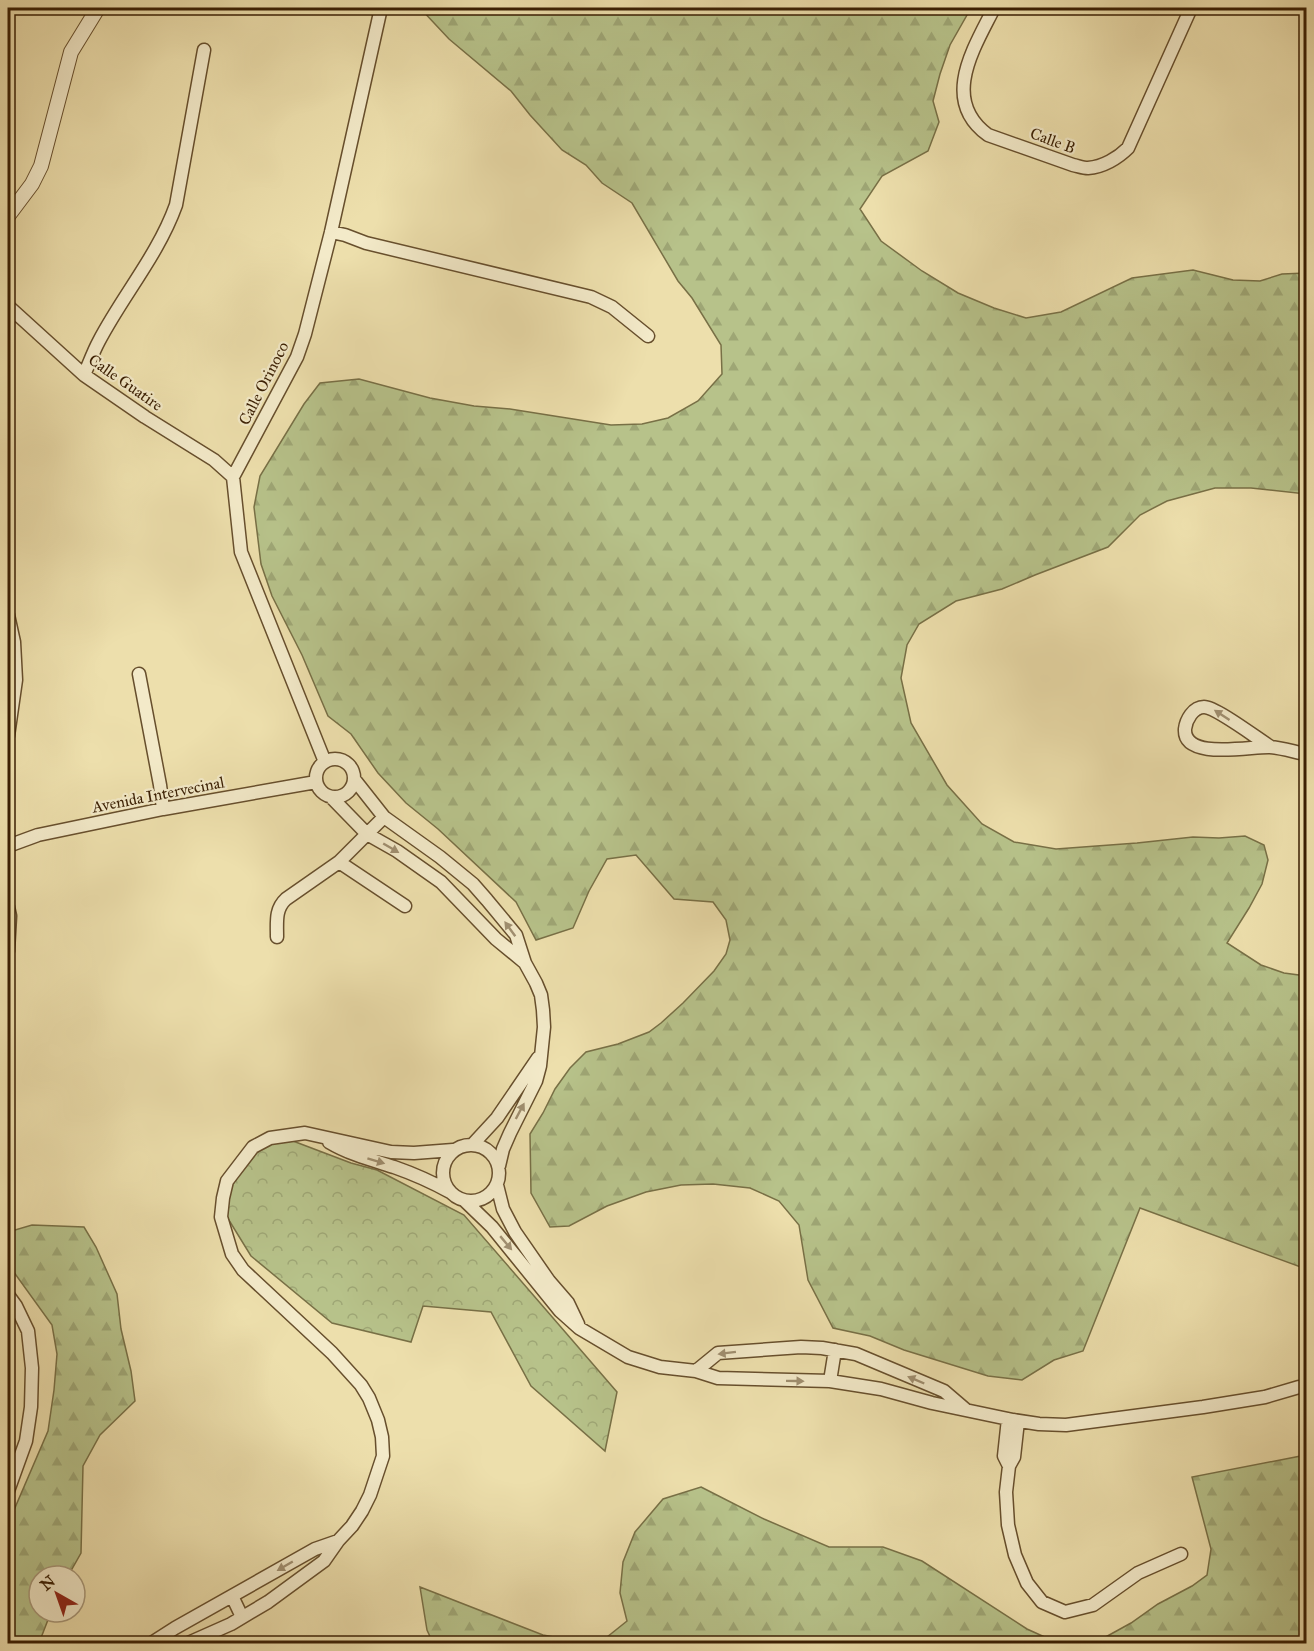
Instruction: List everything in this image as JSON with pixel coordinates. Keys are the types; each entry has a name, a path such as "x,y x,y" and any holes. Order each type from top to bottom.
{"street":[{"path":"8,216 32,184 41,166 71,52 98,8"},
{"name":"Calle Orinoco","path":"233,477 297,357 305,334 331,232 381,8"},
{"name":"Calle B","path":"994,8 967,61 963,90 977,127 988,135 1087,168 1120,156 1128,148 1191,8"},
{"path":"84,375 98,342 169,225 176,205 204,50"},
{"path":"331,232 366,243 591,297 612,307 648,336"},
{"name":"Calle Guatire","path":"8,306 84,375 214,460 233,477"},
{"path":"233,477 242,552 325,762"},
{"path":"8,615 14,642 16,680 8,736"},
{"path":"139,674 163,809"},
{"path":"1270,747 1216,711 1205,707 1197,708 1189,716 1186,724 1185,734 1191,744 1204,749 1270,747 1306,754"},
{"path":"323,1138 339,1148 424,1178 465,1201 483,1198 497,1185 503,1149 536,1081 544,1027 540,995 536,982 525,963 516,935 465,878 384,817 354,779 351,768 342,760 330,759 325,762 318,769 316,777 316,782 322,791 331,796 367,834 397,851 441,882 471,915 525,963"},
{"path":"331,796 342,796 353,784 354,779"},
{"name":"Avenida Intervecinal","path":"8,846 38,835 163,809 316,782"},
{"path":"277,937 277,912 280,905 339,862 384,817"},
{"path":"339,862 405,906"},
{"path":"471,915 483,912 487,906 487,900"},
{"path":"8,907 10,916 8,951"},
{"path":"473,1144 497,1118 540,1054"},
{"path":"186,1644 243,1617 268,1602 324,1561 362,1511 383,1456 382,1437 374,1409 361,1385 243,1270 232,1254 221,1216 227,1181 253,1147 270,1138 305,1133 391,1152 453,1150 473,1144 488,1150 499,1166"},
{"path":"450,1192 442,1176 443,1167 453,1150"},
{"path":"497,1185 503,1209 515,1232 549,1281 568,1303 579,1328"},
{"path":"465,1201 492,1227 560,1311 579,1328 628,1357 660,1367 696,1371 718,1378 830,1381 881,1389 932,1403 1013,1420 1066,1425 1131,1418 1265,1397 1299,1387"},
{"path":"8,1295 16,1305 28,1331 32,1368 32,1407 26,1441 8,1491"},
{"path":"696,1371 718,1353 801,1347 822,1348 856,1354 944,1391 966,1409"},
{"path":"830,1381 835,1350"},
{"path":"1013,1420 1004,1456 1009,1466 1006,1492 1008,1525 1015,1555 1027,1582 1042,1602 1065,1612 1093,1605 1138,1573 1181,1554"},
{"path":"150,1644 315,1549 338,1541"},
{"path":"232,1596 243,1617"}],"green space":[{"path":"420,8 554,8 574,13 582,8 971,8 950,45 940,74 933,101 939,122 928,151 882,176 860,209 881,241 922,271 958,293 1026,318 1061,312 1132,278 1193,270 1233,280 1260,281 1282,274 1306,273 1306,494 1251,488 1215,488 1167,501 1140,515 1108,547 1002,589 956,601 919,624 907,645 901,678 911,723 947,785 982,824 1014,842 1056,849 1193,837 1245,836 1264,845 1268,860 1262,884 1227,943 1261,965 1284,973 1306,976 1306,1269 1140,1208 1083,1351 1054,1360 1022,1380 988,1376 904,1350 870,1336 833,1328 808,1280 799,1225 779,1201 750,1188 713,1184 681,1185 646,1192 607,1206 569,1226 550,1227 531,1193 530,1134 555,1089 570,1068 586,1052 618,1044 649,1032 683,1003 714,971 726,954 730,940 726,920 713,902 674,899 636,855 607,859 589,891 573,928 536,940 516,902 438,829 406,803 378,773 351,734 328,716 302,655 272,596 261,564 254,507 260,476 304,404 320,383 359,379 430,398 474,406 510,409 611,425 642,424 668,418 698,401 722,374 721,345 692,298 678,281 632,203 602,183 586,165 562,150 511,91 449,39"},
{"path":"293,1141 351,1163 377,1170 464,1215 617,1392 605,1451 531,1386 491,1312 423,1306 411,1342 332,1323 251,1256 227,1217 230,1189 248,1159 269,1144"},
{"path":"32,1225 84,1227 96,1247 117,1294 121,1329 135,1401 100,1435 83,1466 81,1553 75,1564 27,1564 27,1624 46,1624 39,1643 8,1643 8,1524 48,1431 57,1354 52,1325 8,1264 8,1232"},
{"path":"1306,1455 1306,1643 1076,1643 1102,1639 1207,1575 1211,1549 1192,1477"},
{"path":"701,1487 764,1519 829,1547 883,1547 922,1561 1027,1629 1049,1639 1071,1643 433,1643 427,1630 420,1587 543,1635 575,1641 602,1641 627,1621 620,1593 623,1562 635,1532 663,1499"}]}
